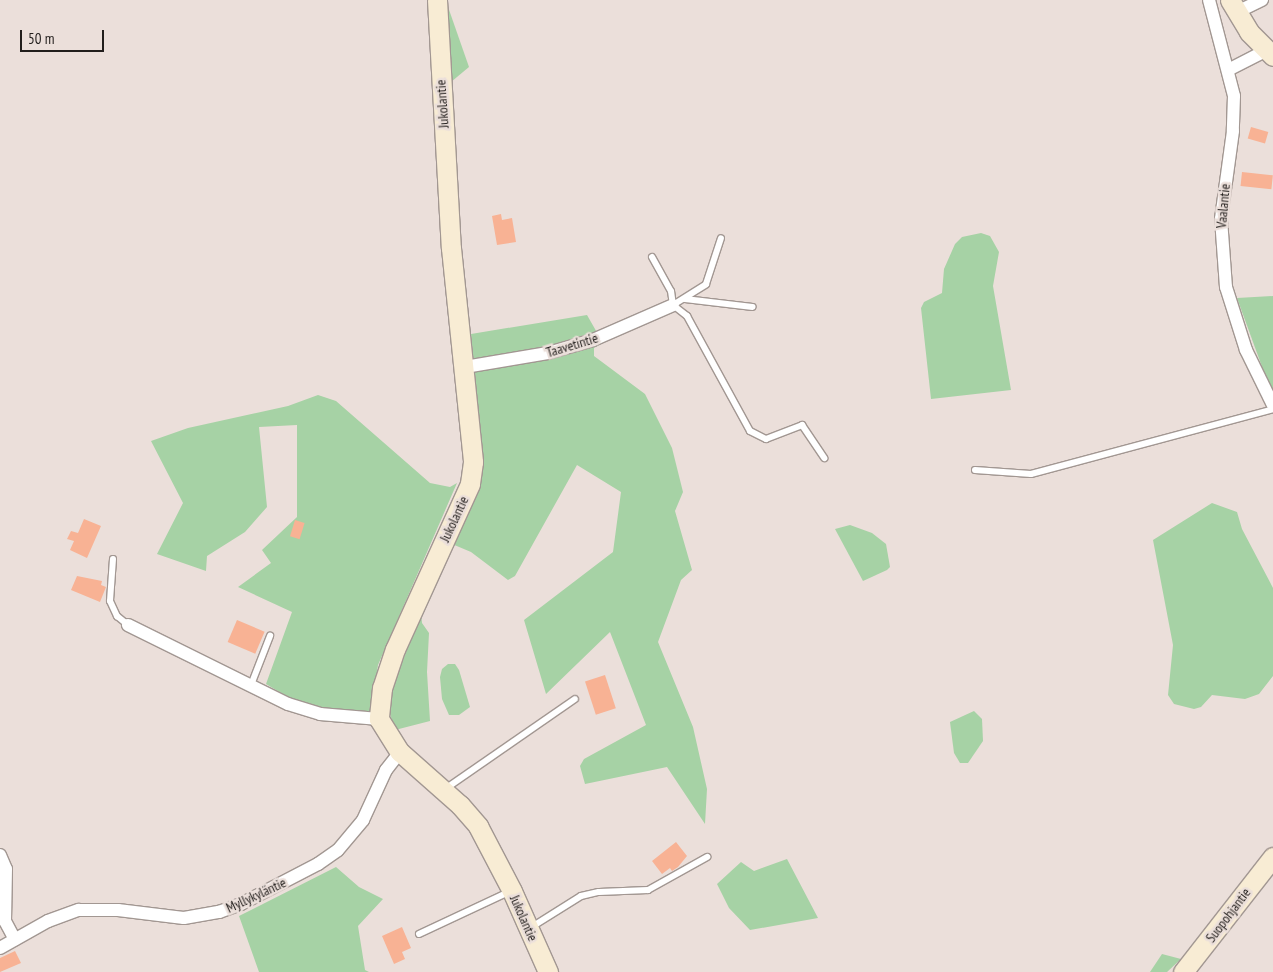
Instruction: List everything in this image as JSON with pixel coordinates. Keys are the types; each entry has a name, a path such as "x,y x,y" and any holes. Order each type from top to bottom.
{"street":[{"name":"Jukolantie","path":"437,0 451,248 473,441 470,484 395,649 382,688 379,719 400,752 444,790 478,826 512,891 548,972"},
{"name":"Vaalantie","path":"1209,0 1228,70 1234,112 1221,219 1223,266 1230,307 1238,330 1273,406"},
{"path":"1228,70 1269,54 1232,6 1262,0"},
{"name":"Taavetintie","path":"465,367 548,354 593,340 672,305"},
{"path":"128,626 288,704 320,714 379,719"},
{"name":"Myllykyläntie","path":"0,948 62,914 79,910 110,909 184,918 219,912 241,904 318,864 338,850 363,820 386,770 400,752"},
{"path":"0,856 6,869 5,921 15,940"},
{"name":"Suopohjantie","path":"1183,972 1273,857"}],"lane":[{"path":"672,305 685,300 706,284 721,238"},
{"path":"652,257 670,291 672,305 687,316 750,431 766,440 802,425 824,458"},
{"path":"685,300 753,307"},
{"path":"975,470 1031,474 1273,409"},
{"path":"113,559 110,601 117,616 128,626"},
{"path":"251,685 270,636"},
{"path":"444,790 575,699"},
{"path":"529,928 581,896 598,892 648,890 707,857"},
{"path":"419,934 512,891"}],"green space":[{"path":"447,4 469,67 451,82"},
{"path":"981,233 990,236 999,252 993,286 1011,390 931,399 921,308 924,302 942,293 944,269 955,244 962,237"},
{"path":"1273,296 1273,397 1237,298"},
{"path":"587,315 603,343 594,348 594,356 645,394 672,448 683,492 675,511 692,570 681,580 658,642 693,727 707,789 705,824 667,767 585,784 580,766 584,759 646,725 610,632 546,694 524,620 613,552 621,492 577,465 515,576 508,580 471,552 452,544 477,486 483,456 471,334"},
{"path":"318,395 336,401 430,483 450,487 457,483 378,665 371,714 321,709 291,699 266,684 292,612 238,587 271,563 262,550 297,517 297,425 259,427 267,507 245,532 207,556 206,571 157,554 183,503 151,441 188,428 288,406"},
{"path":"1212,503 1237,512 1242,529 1273,588 1273,676 1259,694 1245,699 1212,695 1201,707 1194,709 1174,704 1168,695 1173,645 1153,540"},
{"path":"850,525 872,533 886,544 890,567 887,570 863,581 835,529"},
{"path":"421,612 422,623 429,633 427,672 430,721 395,730 390,714 390,695"},
{"path":"448,664 455,664 459,670 470,707 459,715 449,715 442,699 440,677 442,669"},
{"path":"974,711 982,719 983,741 968,763 960,763 954,753 950,722"},
{"path":"787,859 818,918 750,930 729,908 717,884 741,862 754,871"},
{"path":"336,867 359,887 383,899 358,926 365,970 369,972 259,972 239,916"},
{"path":"1162,954 1181,959 1167,972 1150,972"}],"building":[{"path":"1251,127 1268,132 1265,143 1248,139"},
{"path":"1242,172 1273,175 1271,189 1241,186"},
{"path":"501,214 502,220 512,218 516,242 497,245 492,216"},
{"path":"84,519 101,526 87,558 70,550 74,541 67,539 71,531 78,533"},
{"path":"295,520 305,523 300,539 290,536"},
{"path":"77,576 102,581 101,585 106,587 100,602 71,590"},
{"path":"237,620 265,632 255,654 228,642"},
{"path":"605,675 616,708 596,715 585,681"},
{"path":"676,842 687,856 678,867 672,871 670,868 662,874 652,861"},
{"path":"402,927 411,948 402,952 405,959 394,964 382,936"},
{"path":"15,951 21,963 0,972 0,958"}]}
